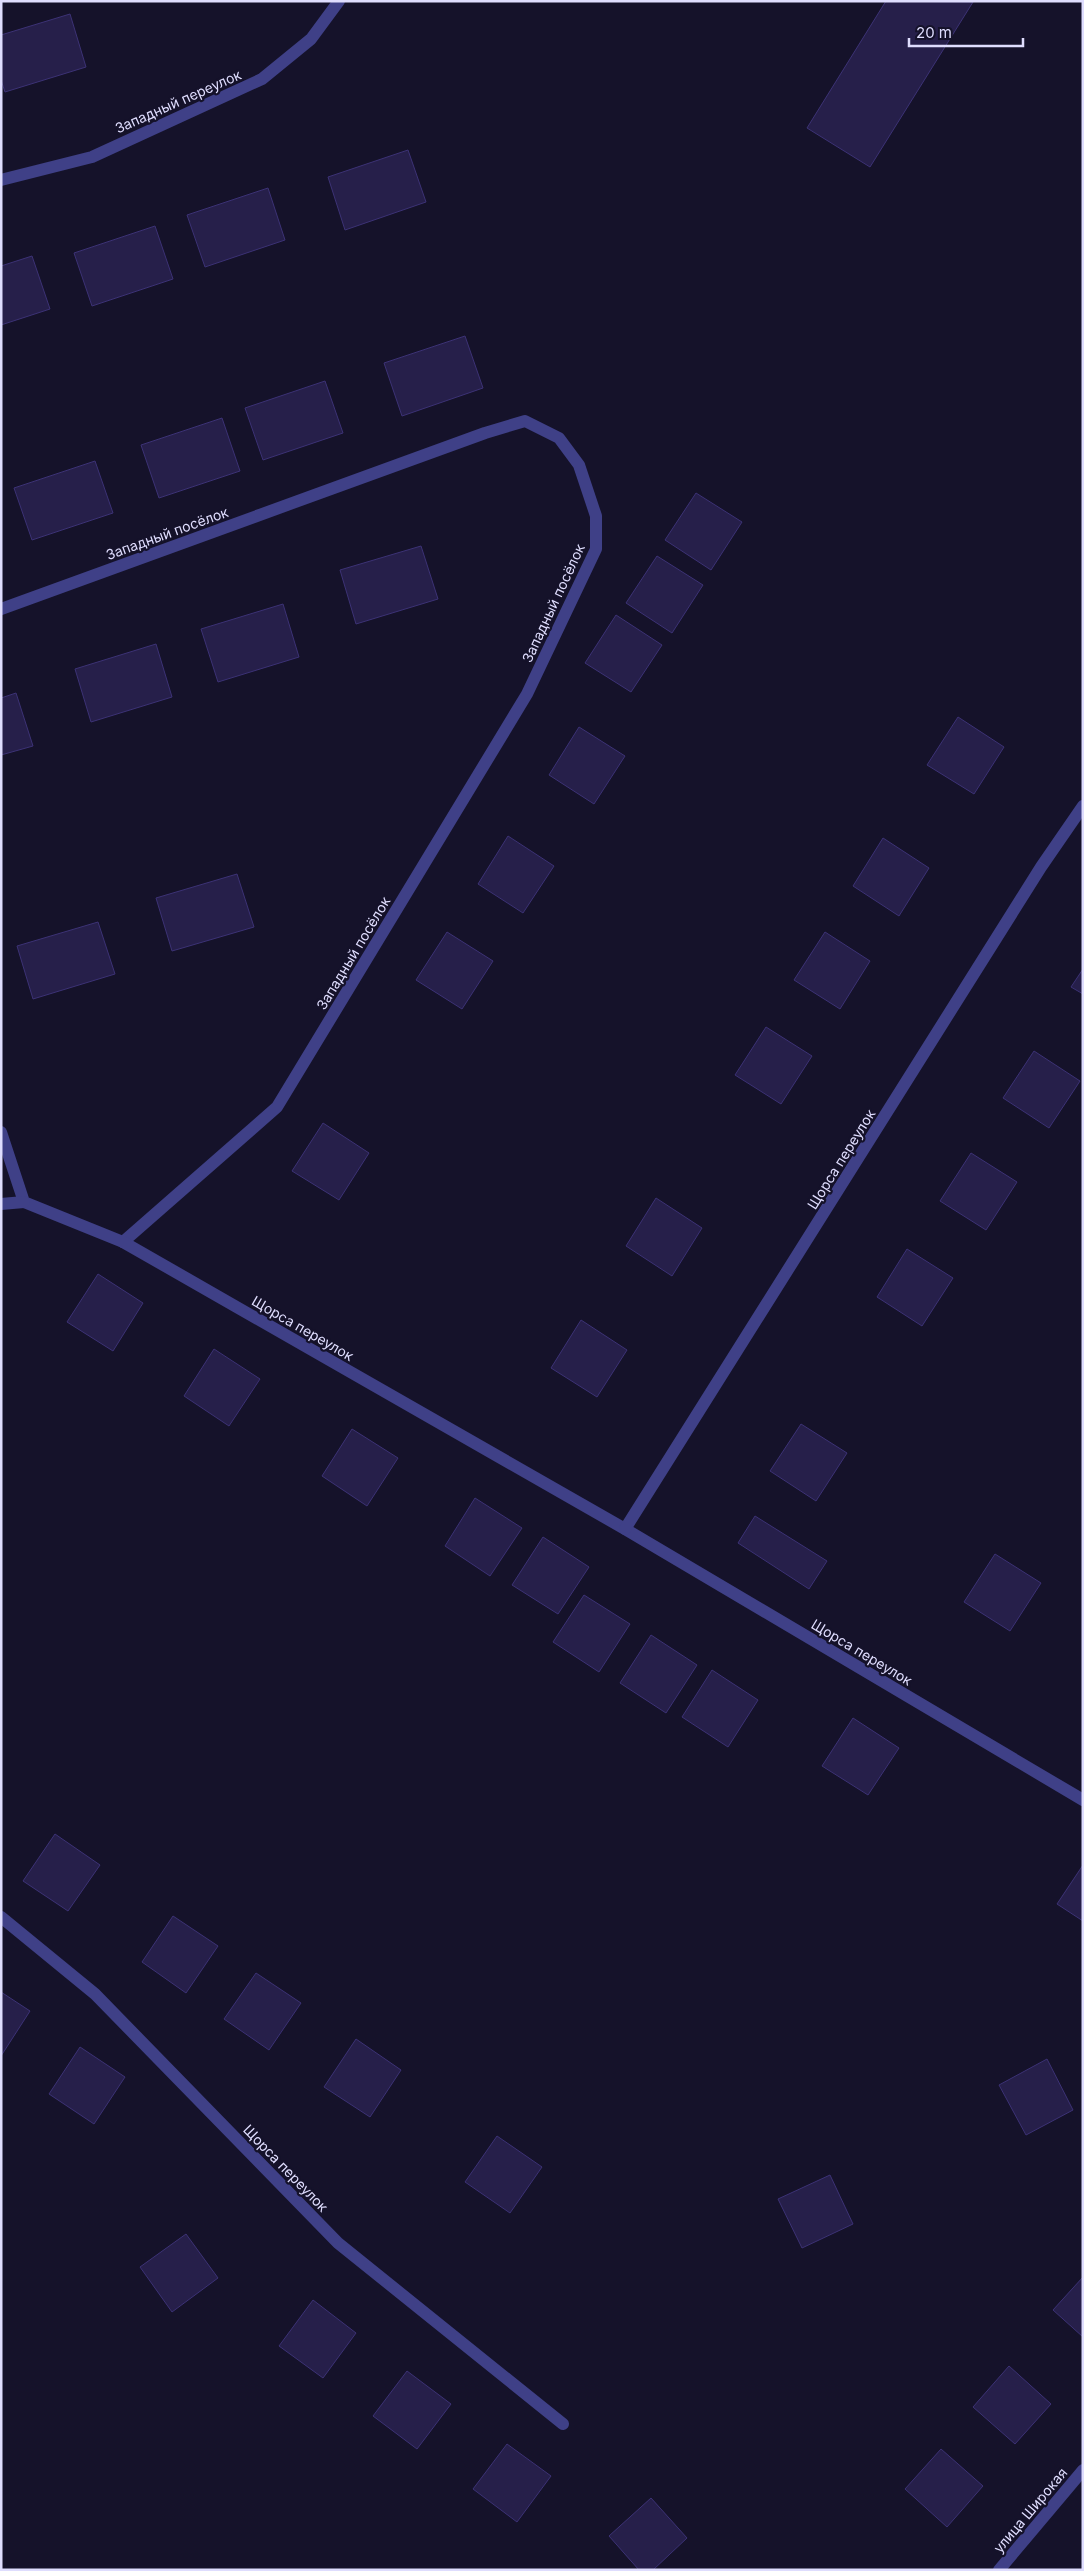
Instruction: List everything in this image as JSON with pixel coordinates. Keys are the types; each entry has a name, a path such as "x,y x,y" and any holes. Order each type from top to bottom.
{"street":[{"name":"Западный переулок","path":"1,180 92,156 262,79 311,39 339,1"},
{"name":"Западный посёлок","path":"1,609 485,433 525,421 559,438 579,465 596,516 596,549 527,694 277,1107 123,1242"},
{"name":"Щорса переулок","path":"625,1530 1041,867 1083,806"},
{"path":"1,1132 24,1202 1,1204"},
{"name":"Щорса переулок","path":"24,1202 123,1242 625,1530 1083,1800"},
{"name":"Щорса переулок","path":"1,1917 95,1994 338,2242 563,2424"},
{"name":"улица Широкая","path":"999,2570 1083,2470"}],"building":[{"path":"886,1 973,2 870,167 807,128"},
{"path":"70,14 86,67 5,92 1,80 1,35"},
{"path":"408,150 426,202 345,230 328,177"},
{"path":"268,188 285,240 205,267 187,215"},
{"path":"155,226 173,279 92,306 74,253"},
{"path":"32,256 50,309 1,325 1,266"},
{"path":"465,336 483,388 402,416 384,363"},
{"path":"325,381 343,433 263,460 245,408"},
{"path":"222,418 240,471 159,498 141,445"},
{"path":"95,461 113,513 32,540 14,488"},
{"path":"696,493 742,522 711,570 665,540"},
{"path":"421,546 438,599 356,624 340,570"},
{"path":"657,556 703,585 672,633 626,603"},
{"path":"283,604 299,657 218,682 201,629"},
{"path":"616,615 662,645 631,692 585,663"},
{"path":"156,644 172,697 91,722 75,669"},
{"path":"16,693 33,746 1,755 1,698"},
{"path":"958,717 1004,747 974,794 927,765"},
{"path":"579,727 625,756 594,804 549,775"},
{"path":"508,836 554,866 523,913 478,884"},
{"path":"883,838 929,868 899,916 853,886"},
{"path":"237,874 254,927 172,951 156,898"},
{"path":"98,922 115,974 33,999 17,946"},
{"path":"447,932 493,961 462,1009 416,980"},
{"path":"825,932 870,961 840,1009 794,980"},
{"path":"1083,969 1083,994 1071,987"},
{"path":"766,1027 812,1056 781,1104 735,1075"},
{"path":"1034,1051 1080,1081 1049,1128 1003,1098"},
{"path":"323,1123 369,1153 339,1200 292,1171"},
{"path":"971,1153 1017,1182 986,1230 940,1201"},
{"path":"656,1198 702,1228 672,1276 626,1246"},
{"path":"907,1249 953,1278 922,1326 877,1297"},
{"path":"98,1274 143,1303 113,1351 67,1322"},
{"path":"581,1320 627,1350 597,1397 551,1368"},
{"path":"214,1349 260,1379 229,1426 184,1396"},
{"path":"801,1424 847,1453 816,1501 770,1471"},
{"path":"352,1429 398,1458 367,1506 322,1476"},
{"path":"475,1498 522,1528 490,1576 445,1546"},
{"path":"755,1516 827,1561 809,1589 738,1543"},
{"path":"543,1537 589,1567 558,1614 512,1585"},
{"path":"995,1554 1041,1583 1010,1631 964,1602"},
{"path":"584,1595 630,1624 599,1672 553,1642"},
{"path":"651,1635 697,1665 666,1713 620,1683"},
{"path":"712,1670 758,1700 728,1747 682,1717"},
{"path":"853,1718 899,1748 868,1795 822,1766"},
{"path":"55,1834 100,1865 68,1911 23,1881"},
{"path":"1083,1865 1083,1921 1057,1904"},
{"path":"173,1916 218,1946 186,1993 142,1962"},
{"path":"256,1973 301,2003 269,2050 224,2019"},
{"path":"1,1992 30,2011 1,2056"},
{"path":"356,2039 401,2070 370,2117 324,2087"},
{"path":"80,2047 125,2077 94,2124 49,2094"},
{"path":"1047,2059 1073,2110 1026,2135 999,2085"},
{"path":"497,2136 542,2167 510,2213 465,2182"},
{"path":"830,2175 853,2224 802,2248 778,2199"},
{"path":"186,2234 218,2278 172,2312 140,2267"},
{"path":"1083,2277 1083,2337 1053,2310"},
{"path":"313,2300 356,2333 323,2378 279,2346"},
{"path":"1009,2366 1051,2404 1015,2444 973,2407"},
{"path":"407,2371 451,2404 417,2449 373,2416"},
{"path":"507,2444 551,2476 517,2522 473,2489"},
{"path":"941,2449 983,2486 947,2527 905,2489"},
{"path":"651,2498 687,2538 653,2570 639,2570 609,2536"}]}
